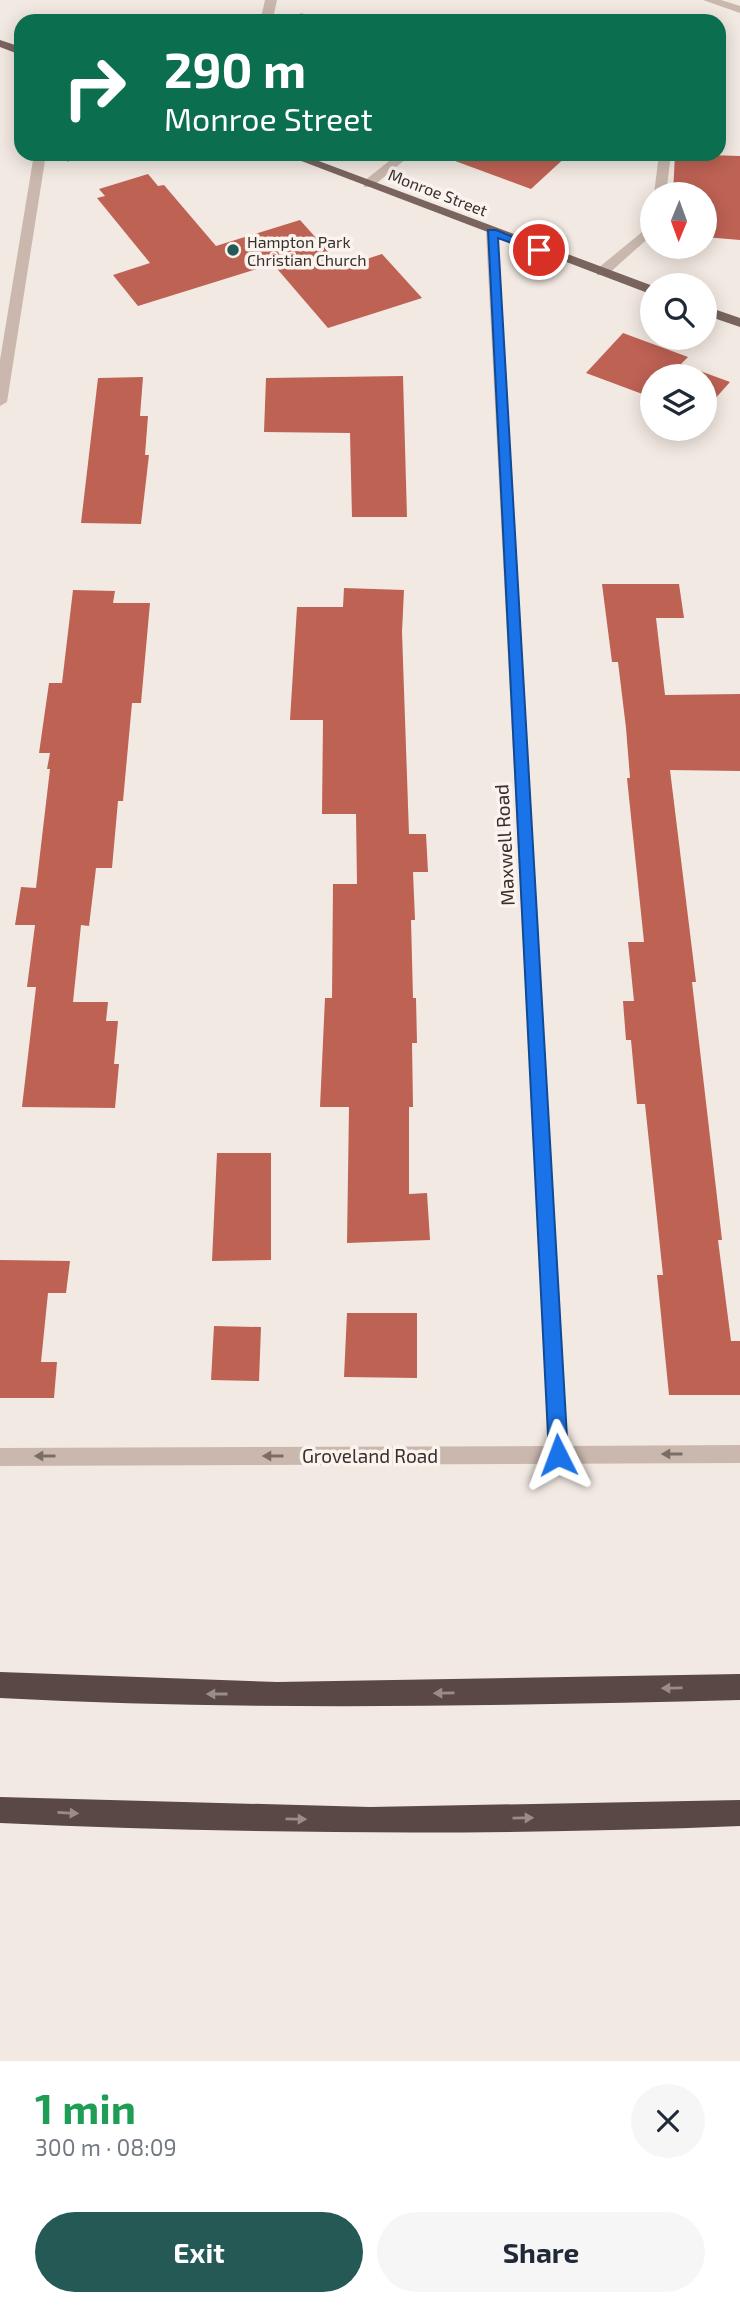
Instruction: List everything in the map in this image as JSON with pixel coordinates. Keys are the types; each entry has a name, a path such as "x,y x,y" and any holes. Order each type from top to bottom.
{"highway":[{"path":"0,1685 134,1694 402,1694 740,1687"},
{"path":"0,1810 134,1816 362,1819 740,1813"}],"main road":[{"name":"Monroe Street","path":"307,161 640,286"},
{"path":"717,314 740,323"}],"street":[{"path":"709,0 740,10"},
{"path":"0,402 39,161"},
{"path":"368,184 397,161"},
{"path":"662,182 664,161"},
{"name":"Maxwell Road","path":"492,232 558,1455"},
{"path":"602,272 640,238"},
{"name":"Groveland Road","path":"0,1457 740,1454"}],"building":[{"path":"726,156 740,156 740,240 718,238 718,182 674,182 675,161 726,161"},
{"path":"455,161 561,161 531,189"},
{"name":"Hampton Park Christian Church","path":"148,174 158,186 164,185 216,246 300,220 342,267 382,254 422,298 328,328 273,264 138,306 113,275 150,263 97,198 105,196 99,189"},
{"path":"623,333 640,339 640,350 669,350 688,357 681,364 640,364 640,393 586,373"},
{"path":"403,376 407,517 352,517 350,433 264,432 266,378"},
{"path":"143,377 140,416 148,416 145,455 149,455 141,524 81,523 98,378"},
{"path":"717,377 730,382 717,397"},
{"path":"602,584 679,584 684,618 656,618 665,695 740,694 740,771 670,770 696,982 692,982 722,1240 718,1240 731,1341 740,1341 740,1395 669,1395 657,1275 663,1275 645,1104 637,1104 631,1040 626,1040 623,1001 634,1001 628,942 644,942 627,778 630,778 626,728 618,662 612,662"},
{"path":"344,588 404,590 402,632 409,834 426,834 428,872 413,872 415,920 411,920 417,1043 412,1043 413,1107 409,1107 409,1194 427,1193 430,1240 347,1243 349,1107 320,1107 325,998 332,998 333,884 357,884 356,814 322,814 323,720 290,720 297,607 343,607"},
{"path":"73,590 115,591 113,603 150,603 141,703 132,703 123,801 118,801 112,868 96,868 89,926 81,925 73,1002 108,1002 106,1021 118,1021 114,1064 119,1064 115,1108 22,1107 36,987 27,987 35,925 15,925 21,887 36,888 50,769 47,769 50,753 39,753 49,683 62,683"},
{"path":"217,1153 271,1153 271,1260 212,1261"},
{"path":"0,1260 70,1261 66,1293 48,1293 41,1362 57,1362 54,1398 0,1398"},
{"path":"347,1313 417,1313 417,1378 344,1377"},
{"path":"214,1326 261,1327 259,1381 211,1380"}],"place":[{"name":"Hampton Park Christian Church","path":"233,250"}],"route":[{"path":"539,250 492,232 558,1455"}]}
